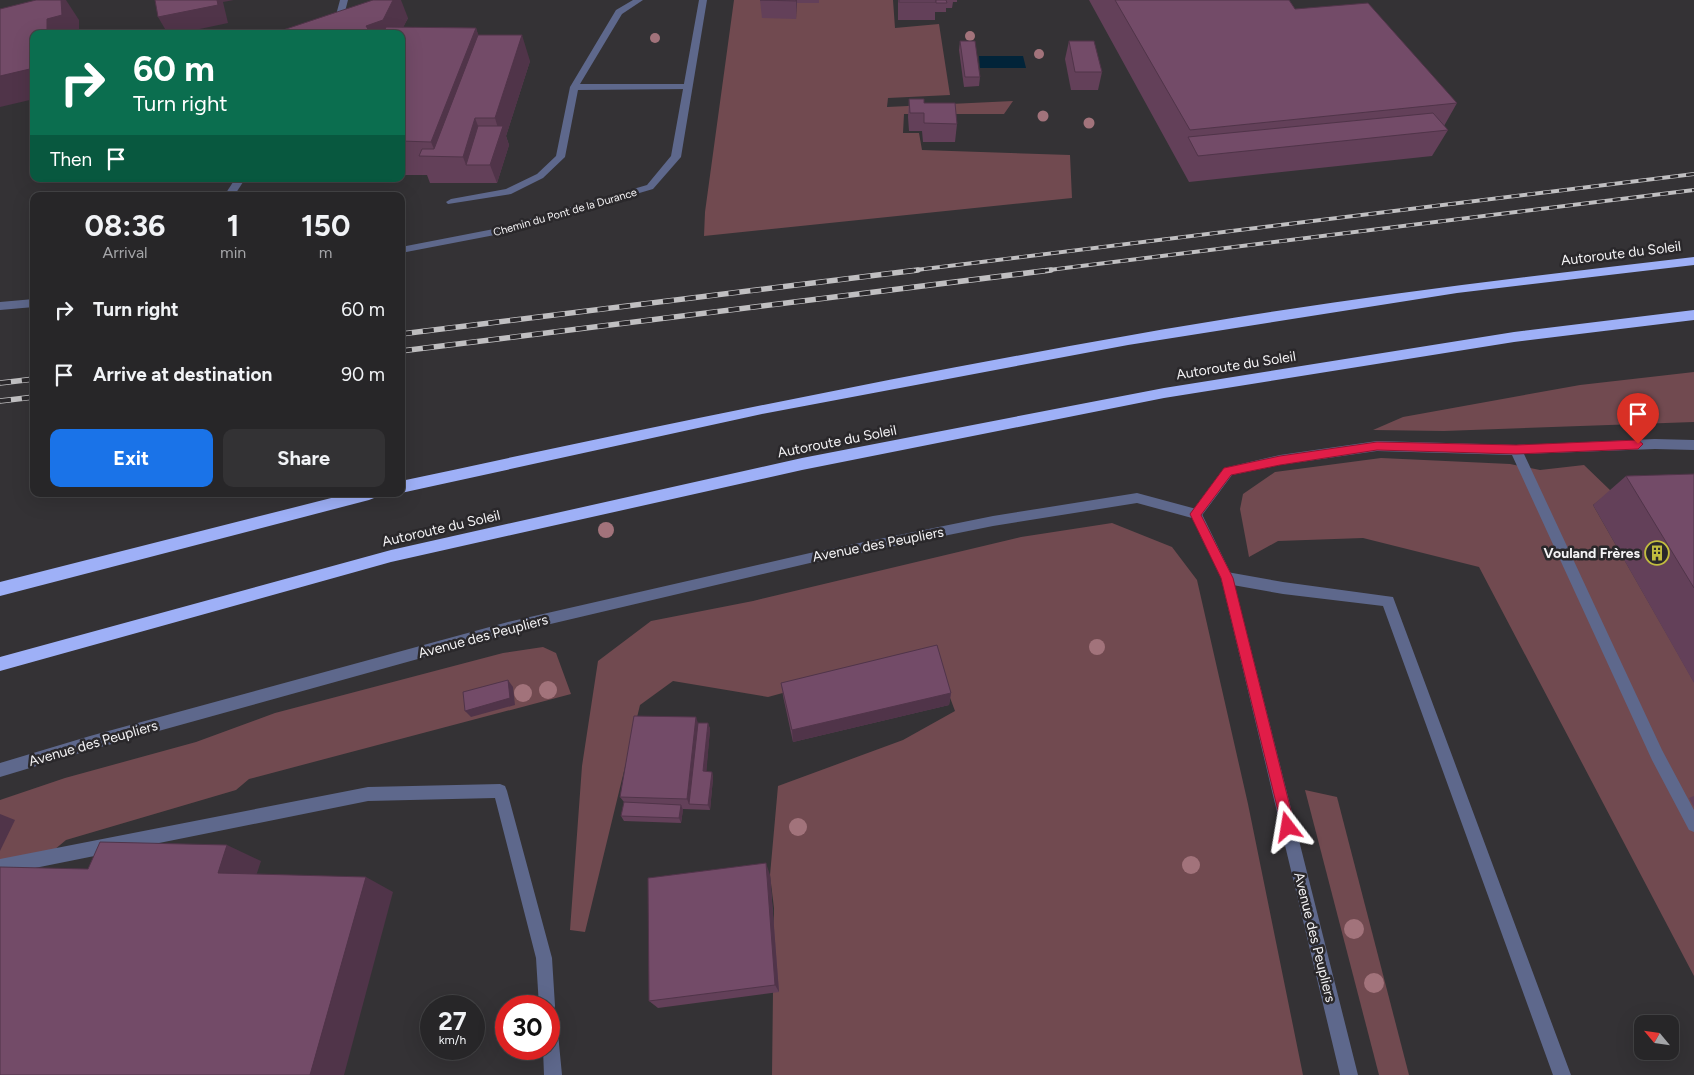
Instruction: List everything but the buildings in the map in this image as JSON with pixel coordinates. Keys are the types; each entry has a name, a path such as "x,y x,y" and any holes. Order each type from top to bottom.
{"highway":[{"name":"Autoroute du Soleil","path":"405,486 762,409 1128,340 1457,289 1694,261"},
{"name":"Autoroute du Soleil","path":"0,664 391,556 802,464 1164,393 1514,337 1694,315"},
{"path":"0,589 357,497"}],"street":[{"path":"336,30 344,0"},
{"path":"451,202 508,192 540,176 560,157 574,87 620,12 639,0"},
{"name":"Chemin du Pont de la Durance","path":"405,249 500,231 650,187 676,158 703,0"},
{"path":"574,87 688,87"},
{"path":"0,306 30,303"},
{"path":"1196,514 1228,471 1280,460 1377,446 1516,450 1655,444 1694,445"},
{"path":"1516,450 1657,755 1694,825"},
{"name":"Avenue des Peupliers","path":"0,770 90,743 508,628 810,558 993,522 1137,498 1196,514 1227,578 1349,1075"},
{"path":"1227,578 1283,588 1388,601 1562,1075"},
{"path":"0,867 368,794 500,791 544,958 547,995"},
{"path":"552,1060 553,1075"}],"shaded area":[{"path":"734,0 893,0 895,28 939,24 950,95 888,98 887,107 1013,101 1004,114 904,114 903,133 919,133 922,150 1070,155 1072,198 704,236 705,212"},
{"path":"1694,372 1694,422 1444,431 1373,430 1403,417 1580,385"},
{"path":"1381,458 1510,464 1540,470 1584,465 1611,491 1593,505 1694,682 1694,976 1479,567 1363,538 1278,541 1249,557 1240,509 1243,494 1275,472"},
{"path":"1112,523 1172,547 1197,580 1248,804 1303,1075 772,1075 774,908 770,875 778,786 903,740 955,711 933,652 768,697 673,681 640,705 585,932 570,930 582,766 598,661 651,621 753,601 1021,537"},
{"path":"543,647 556,653 571,694 249,779 236,790 66,840 11,886 0,888 0,800 65,778 196,742 275,713 503,653"},
{"path":"1305,790 1337,797 1409,1075 1379,1075"}],"water":[{"path":"979,56 1023,56 1026,68 980,68"}],"railway":[{"path":"908,271 1694,174"},
{"path":"1041,271 1694,190"},
{"path":"405,334 918,270"},
{"path":"405,351 1051,270"},
{"path":"0,383 30,379"},
{"path":"0,401 30,397"}],"place":[{"name":"Vouland Frères","path":"1657,553"}],"route":[{"path":"1288,827 1227,578 1196,514 1228,471 1280,460 1377,446 1516,450 1638,444"}]}
